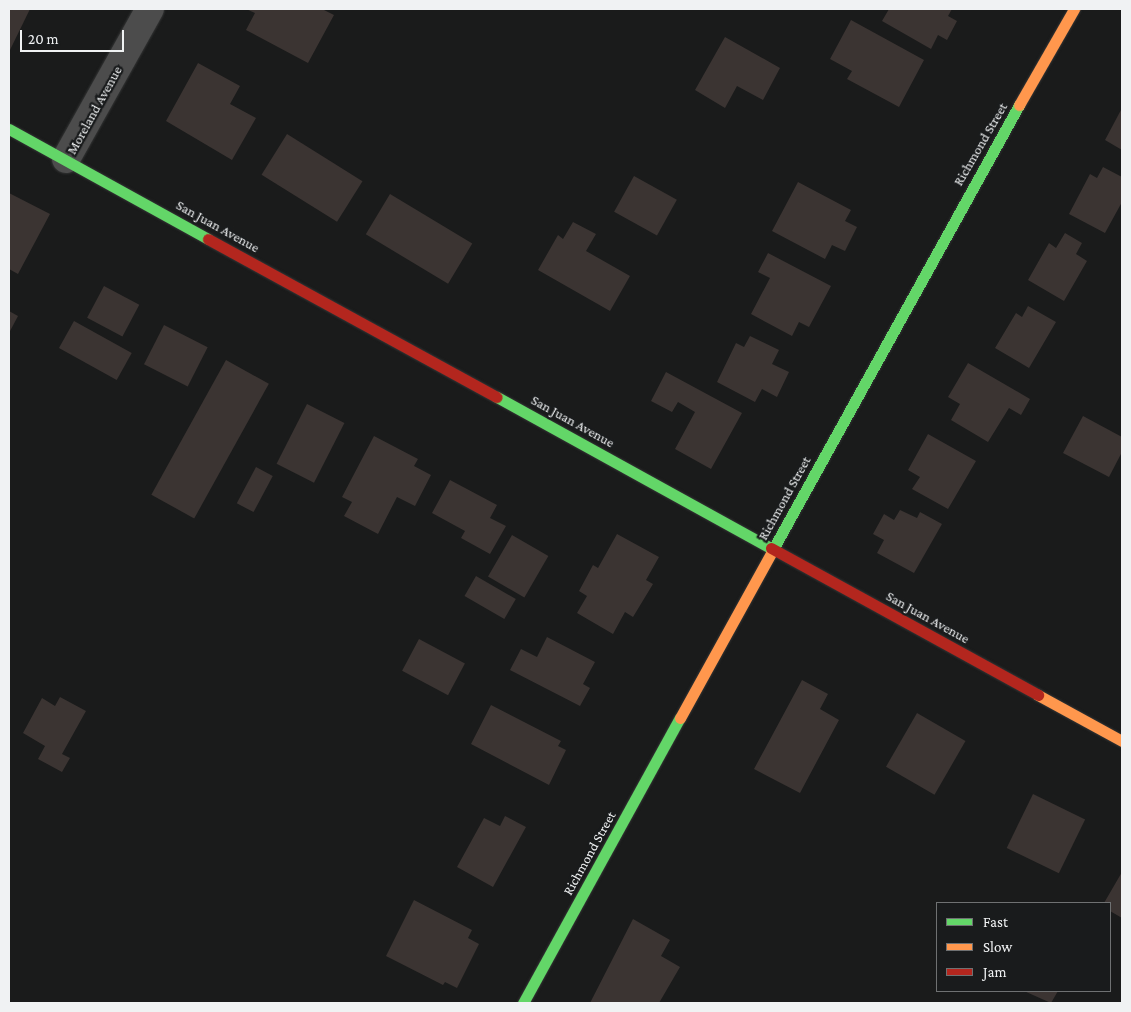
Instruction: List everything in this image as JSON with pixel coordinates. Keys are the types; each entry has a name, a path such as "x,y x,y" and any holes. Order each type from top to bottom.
{"street":[{"name":"Moreland Avenue","path":"66,160 150,9"},
{"name":"Richmond Street","path":"523,1003 773,548 1074,9"},
{"name":"San Juan Avenue","path":"9,129 773,548 1122,742"}],"building":[{"path":"9,9 30,9 9,52"},
{"path":"246,9 322,9 334,15 308,63 246,30 255,13"},
{"path":"889,9 952,9 948,16 957,21 947,40 938,35 931,49 882,21"},
{"path":"851,20 924,60 899,107 847,79 852,71 830,59"},
{"path":"725,37 780,68 763,100 737,86 725,108 695,90"},
{"path":"198,63 240,86 230,104 256,118 232,160 166,121"},
{"path":"1122,108 1122,150 1105,140"},
{"path":"287,134 362,181 337,222 262,175"},
{"path":"1103,167 1122,177 1122,202 1105,233 1069,214 1090,174 1097,178"},
{"path":"634,176 677,200 657,236 614,212"},
{"path":"798,182 851,210 845,221 857,227 845,251 832,245 825,259 772,231"},
{"path":"9,193 50,214 18,274 9,269"},
{"path":"390,194 472,243 448,284 366,234"},
{"path":"573,222 596,234 586,251 630,276 610,311 538,270 558,235 563,239"},
{"path":"1065,233 1082,243 1076,254 1087,261 1064,301 1028,280 1049,243 1056,248"},
{"path":"768,253 831,286 809,327 799,322 792,336 751,314 770,278 758,272"},
{"path":"104,286 139,305 122,337 87,318"},
{"path":"1028,306 1056,322 1029,368 995,348 1016,313 1022,317"},
{"path":"9,311 18,316 9,333"},
{"path":"74,321 132,353 117,380 59,348"},
{"path":"164,325 208,347 188,386 144,364"},
{"path":"750,336 779,350 772,364 789,372 777,397 762,389 755,402 717,382 736,343 744,347"},
{"path":"226,360 269,384 194,518 151,495"},
{"path":"968,363 1030,399 1021,415 1009,408 988,442 951,420 960,404 948,397"},
{"path":"666,372 742,413 711,469 675,449 695,412 678,402 672,412 651,401"},
{"path":"307,404 344,423 314,483 277,464"},
{"path":"1083,416 1122,437 1122,452 1109,477 1063,453"},
{"path":"928,434 976,461 948,509 912,489 920,477 908,470"},
{"path":"374,436 418,459 414,466 431,475 415,506 397,497 378,534 344,516 352,502 342,497"},
{"path":"256,467 273,476 254,512 237,503"},
{"path":"450,480 497,505 490,518 506,526 490,554 461,538 465,531 432,513"},
{"path":"900,510 917,518 920,512 942,524 914,573 877,553 884,540 873,534 884,514 894,520"},
{"path":"617,534 659,557 646,580 653,584 633,617 625,612 613,634 577,613 587,596 579,591 593,565 598,568"},
{"path":"512,535 548,556 524,598 488,577"},
{"path":"476,576 516,599 504,619 464,596"},
{"path":"547,637 595,662 583,684 590,688 580,706 510,670 521,649 537,657"},
{"path":"419,639 465,663 448,695 402,671"},
{"path":"802,680 828,694 820,709 839,720 800,793 754,769"},
{"path":"60,697 86,711 62,754 70,758 62,772 38,759 45,746 23,733 42,698 55,706"},
{"path":"491,705 561,741 558,746 566,750 549,785 471,744"},
{"path":"917,713 965,741 934,795 886,767"},
{"path":"1033,794 1085,819 1059,873 1007,848"},
{"path":"505,816 526,827 493,887 457,867 484,818 500,826"},
{"path":"1122,872 1122,918 1111,912 1111,902 1105,902"},
{"path":"414,900 472,930 468,938 479,944 457,988 445,982 443,985 386,956"},
{"path":"633,919 670,940 661,956 680,967 659,1003 590,1003"},
{"path":"1026,992 1057,992 1051,1003"}],"traffic: fast":[{"path":"772,551 1019,105"},
{"path":"9,129 208,239"},
{"path":"497,397 771,548"},
{"path":"523,1003 680,718"}],"traffic: slow":[{"path":"1019,105 1074,9"},
{"path":"680,718 772,551"},
{"path":"1038,695 1122,741"}],"traffic: jam":[{"path":"208,239 497,397"},
{"path":"771,548 1038,695"}]}
